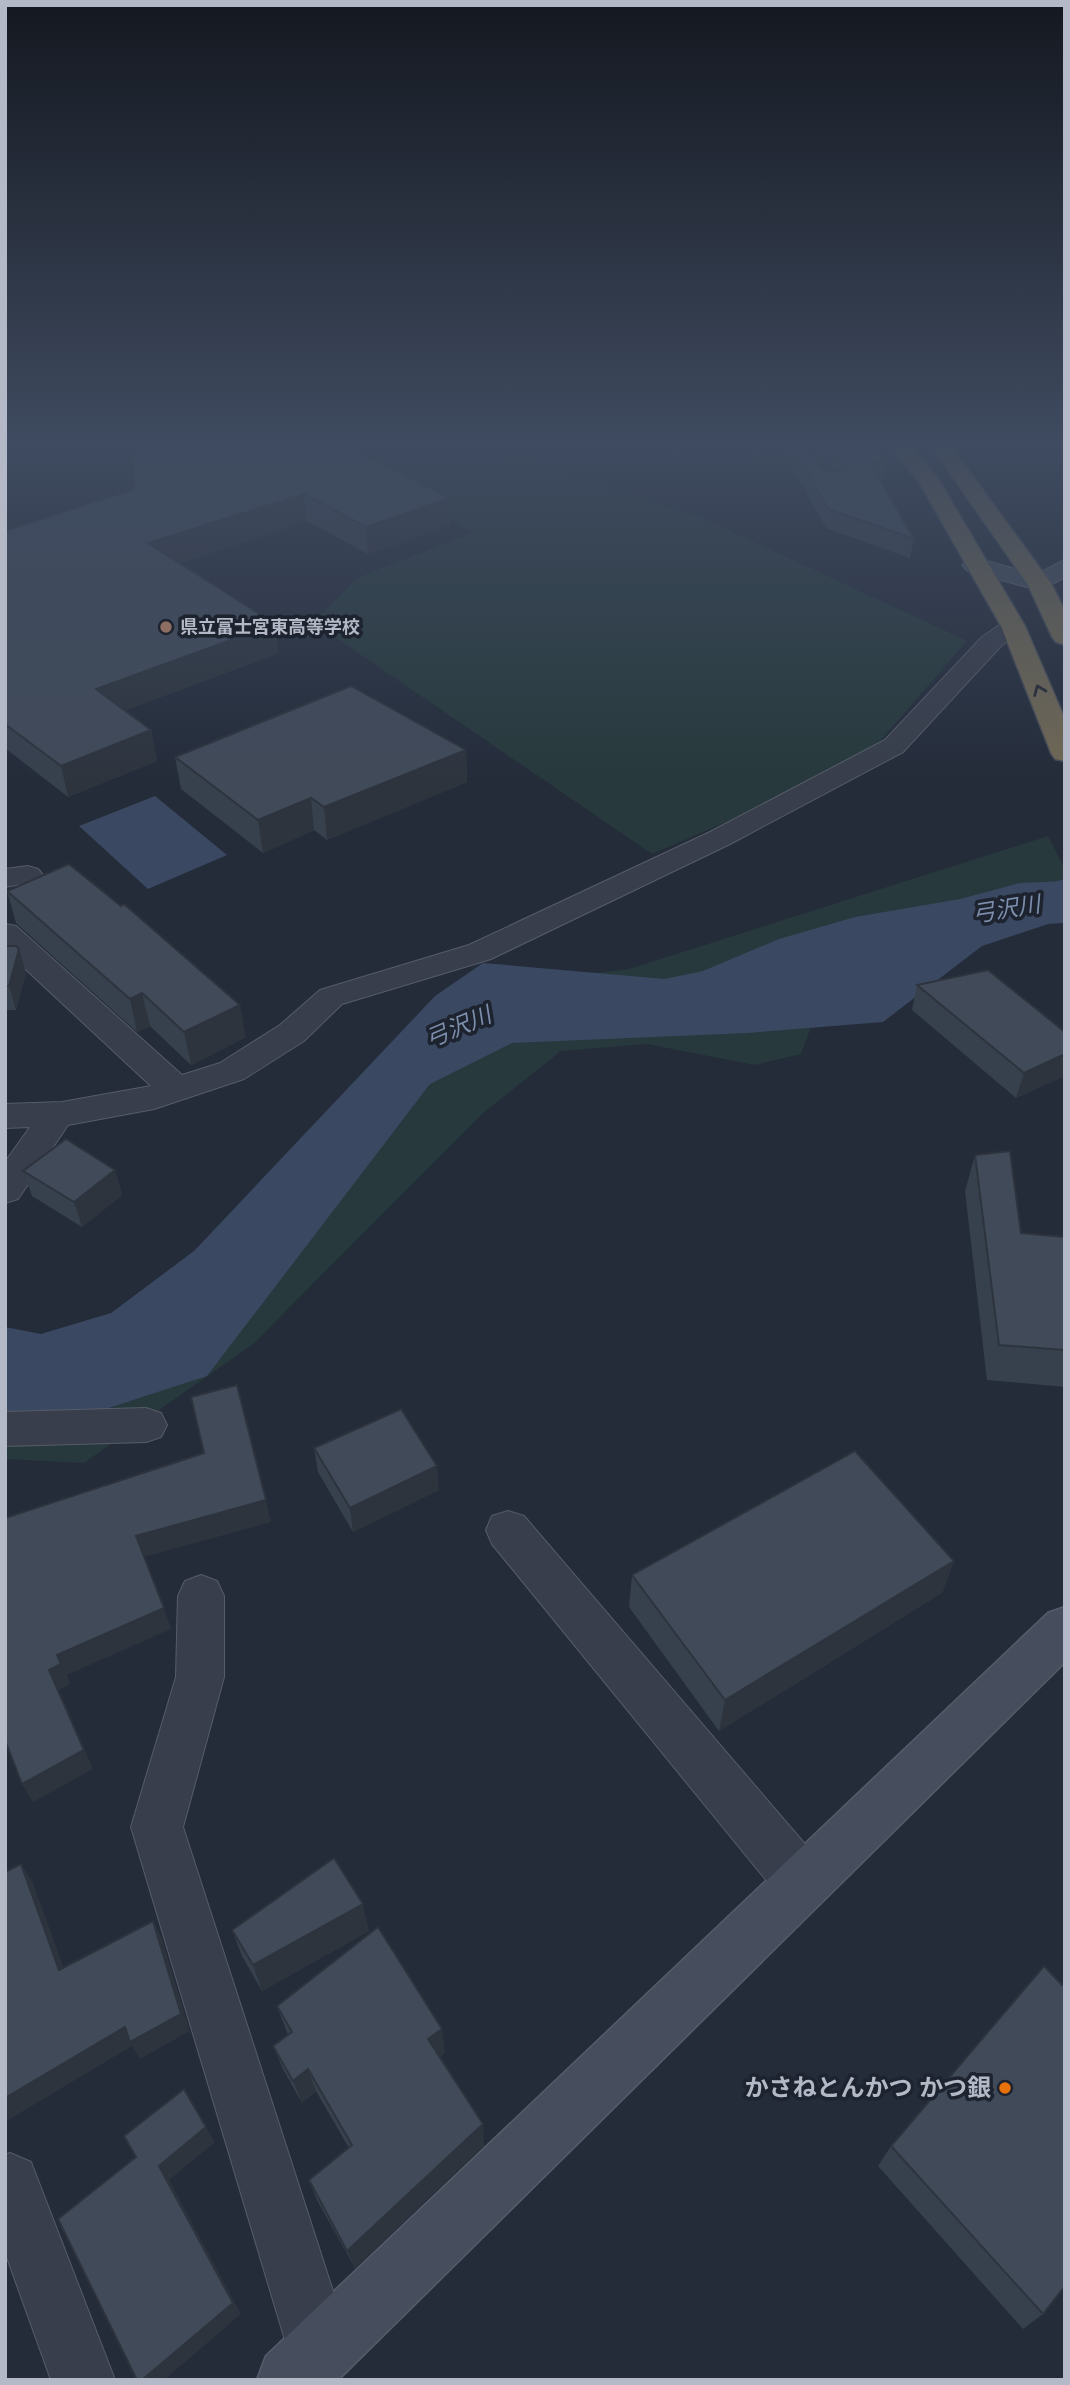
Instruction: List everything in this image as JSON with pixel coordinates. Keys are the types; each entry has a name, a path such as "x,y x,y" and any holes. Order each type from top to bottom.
{"highway":[{"path":"971,557 1013,626 1065,753"},
{"path":"1018,557 1039,583 1065,637"}],"street":[{"path":"975,565 1023,564 1034,557"},
{"path":"975,565 1039,583 1065,567"},
{"path":"5,1116 57,1114 154,1097 232,1071 292,1033 331,997 480,952 720,838 894,746 991,642 1013,626"},
{"path":"5,933 176,1089"},
{"path":"5,1190 57,1114"},
{"path":"5,1429 146,1425"},
{"path":"508,1530 803,1883"},
{"path":"201,1596 200,1676 157,1826 305,2365 1065,1629"},
{"path":"10,2183 83,2380"}],"shaded area":[{"path":"410,557 787,557 967,641 859,765 652,854 313,622 359,577"},
{"path":"1048,836 1065,869 1065,907 820,1003 801,1054 755,1065 647,1044 561,1051 483,1113 253,1344 84,1463 5,1459 5,1356 192,1284 481,987 629,969"}],"water":[{"path":"155,796 227,855 148,889 79,826"},
{"path":"1065,879 1065,921 1051,923 982,946 883,1022 748,1033 512,1043 430,1084 207,1376 44,1429 5,1423 5,1327 41,1334 111,1313 194,1251 435,996 483,963 665,979 770,969 855,938"}],"building":[{"path":"5,557 170,557 275,624 96,689 151,730 61,766 5,724"},
{"path":"351,686 466,750 324,807 311,798 258,820 175,757"},
{"path":"69,864 121,906 124,904 240,1005 184,1032 142,993 130,999 7,891"},
{"path":"5,946 16,946 19,949 9,986 5,986"},
{"path":"988,970 1065,1032 1065,1054 1024,1073 917,985"},
{"path":"66,1139 115,1170 74,1202 23,1171"},
{"path":"1010,1151 1021,1233 1065,1237 1065,1350 999,1345 975,1155"},
{"path":"237,1385 266,1500 136,1536 164,1608 57,1655 61,1664 49,1670 84,1750 22,1784 5,1740 5,1518 204,1453 191,1397"},
{"path":"401,1409 437,1466 350,1508 314,1448"},
{"path":"855,1451 954,1561 725,1700 632,1575"},
{"path":"334,1858 363,1904 253,1965 232,1930"},
{"path":"21,1864 59,1970 153,1921 181,2014 130,2042 125,2027 5,2098 5,1872"},
{"path":"378,1927 442,2029 428,2039 483,2124 347,2251 309,2180 352,2145 308,2069 293,2081 273,2046 292,2032 277,2006"},
{"name":"かさねとんかつ かつ銀","path":"1044,1966 1062,1985 1065,1981 1065,2286 1043,2314 891,2146"},
{"path":"184,2089 206,2127 159,2166 233,2303 142,2380 137,2380 58,2219 136,2157 124,2136"}],"waterway":[{"name":"弓沢川","path":"661,1002 720,991 804,955 855,938 963,919 1020,904 1065,902"}],"place":[{"name":"県立富士宮東高等学校","path":"166,627"},
{"name":"かさねとんかつ かつ銀","path":"1005,2088"}]}
